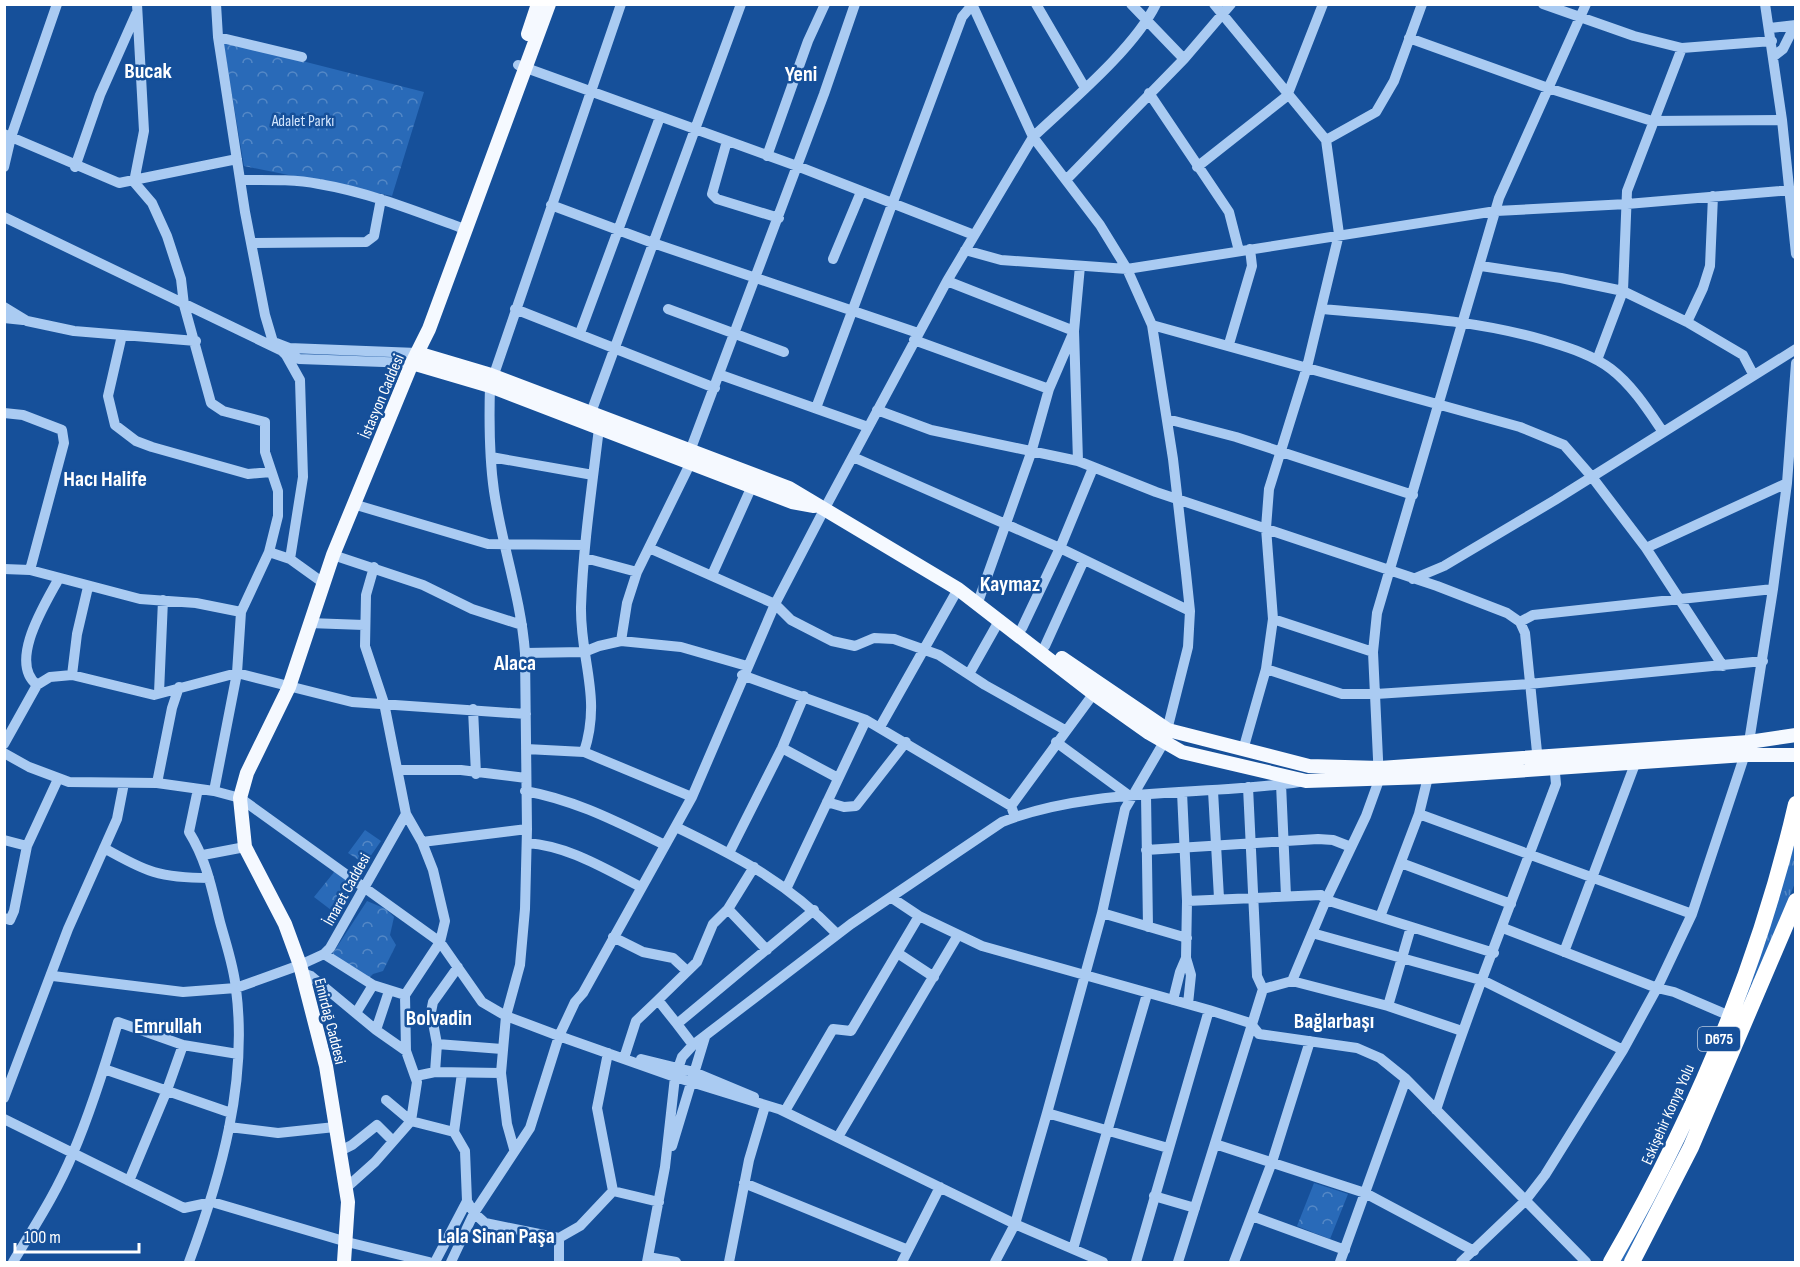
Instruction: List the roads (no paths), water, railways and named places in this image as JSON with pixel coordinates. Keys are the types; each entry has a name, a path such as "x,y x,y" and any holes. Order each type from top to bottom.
{"highway":[{"name":"Eskişehir Konya Yolu","path":"1611,1263 1648,1197 1730,1016 1754,954 1782,866 1796,804"},
{"name":"Eskişehir Konya Yolu","path":"1632,1263 1691,1147 1796,901"}],"main road":[{"name":"İstasyon Caddesi","path":"240,798 247,773 290,687 322,582 414,358 429,329 522,67 549,4"},
{"path":"538,5 522,67 459,227 414,358 491,380 592,421 691,457 789,488 825,507 1022,628 1097,689"},
{"path":"691,457 792,502 825,507"},
{"path":"978,602 999,621 1166,736 1182,752 1306,781 1747,749 1796,755"},
{"path":"1553,762 1635,764 1747,749 1796,735"},
{"path":"1166,736 1243,750 1309,766 1380,774 1428,777 1538,763"},
{"name":"Emirdağ Caddesi","path":"240,798 245,847 285,924 301,969 326,1066 346,1188 347,1242 344,1263"}],"street":[{"path":"4,167 8,135 57,4"},
{"path":"216,4 218,37 237,159 273,342 286,355 300,380 303,477 290,559"},
{"path":"514,1149 507,1124 501,1072 506,1016 520,965 527,843 525,653 522,625 494,492 491,457 491,380 621,4"},
{"path":"584,752 591,723 592,694 584,652 581,608 593,475 592,421 653,243 741,4"},
{"path":"767,156 808,41 825,4"},
{"path":"621,641 627,603 637,572 691,457 855,4"},
{"path":"1036,4 1085,88"},
{"path":"1131,4 1184,59"},
{"path":"451,1263 474,1213 514,1149 530,1128 558,1036 575,1002 583,993 692,798 744,670 775,604 947,281 1033,137 1085,88 1148,22 1156,4"},
{"path":"1214,4 1287,96 1326,140 1339,234 1323,309 1269,489 1266,528 1273,619 1266,669 1243,750"},
{"path":"1066,180 1184,59 1224,16 1231,4"},
{"path":"1197,167 1287,96 1323,4"},
{"path":"1326,140 1376,112 1394,81 1422,4"},
{"path":"1544,4 1682,48 1772,41"},
{"path":"1292,981 1326,900 1366,816 1380,774 1373,652 1377,613 1497,210 1507,177 1586,4"},
{"path":"1765,4 1794,206 1796,254"},
{"path":"816,408 855,310 962,17 972,5 1033,137 1100,225 1127,269 1152,325 1167,419 1190,611 1188,647 1166,736 1125,809 1086,977 1015,1224 994,1263"},
{"path":"75,167 100,95 137,9"},
{"path":"134,182 144,131 137,9"},
{"path":"1770,28 1795,25"},
{"path":"1774,56 1783,49 1795,25"},
{"path":"218,37 302,57"},
{"path":"1410,38 1548,88 1652,121 1782,120"},
{"path":"1597,360 1623,291 1627,191 1682,48"},
{"path":"522,67 797,166 974,234"},
{"path":"1149,93 1228,212 1252,266 1229,344"},
{"path":"580,333 660,117"},
{"path":"8,135 75,167 119,183 134,182 237,159"},
{"path":"727,141 712,194 717,199 778,218"},
{"path":"241,180 316,183 381,199 459,227"},
{"path":"134,182 152,203 167,236 181,279 184,304 211,402 223,411 265,422 265,452 279,502 269,552 241,612 237,673 214,791"},
{"path":"965,250 1000,260 1127,269 1497,210 1627,204 1791,190"},
{"path":"833,259 861,192"},
{"path":"1687,322 1703,288 1710,266 1713,196"},
{"path":"252,243 366,242 374,236 381,199"},
{"path":"551,205 653,243 855,310 916,337 1049,389"},
{"path":"4,218 242,331 286,355 299,359 414,358"},
{"path":"1078,461 1074,331 1080,266"},
{"path":"1481,266 1562,278 1623,291 1687,322 1743,355 1753,374"},
{"path":"947,281 1074,331"},
{"path":"4,307 27,321"},
{"path":"515,309 715,388"},
{"path":"668,309 784,352"},
{"path":"1323,309 1464,322 1541,340 1597,360 1612,370 1645,405 1663,432"},
{"path":"4,318 74,331 196,341"},
{"path":"1152,325 1229,344 1520,427 1564,445 1592,477 1646,548 1723,666"},
{"path":"242,331 289,348 414,358"},
{"path":"978,602 1031,453 1049,389 1074,331"},
{"path":"122,335 108,396 115,425 136,441 152,447 248,474 271,472"},
{"path":"1413,579 1444,566 1592,477 1796,349"},
{"path":"1461,1263 1525,1201 1551,1167 1623,1050 1657,988 1692,914 1747,749 1763,661 1787,483 1796,363"},
{"path":"721,375 868,427"},
{"path":"877,410 930,430 1031,453 1078,461 1507,613 1520,622 1525,633 1538,763"},
{"path":"4,413 23,415 62,430 64,443 30,570"},
{"path":"1167,419 1214,430 1413,495"},
{"path":"491,457 593,475"},
{"path":"853,457 1060,548 1190,611"},
{"path":"1022,628 1060,548 1093,468"},
{"path":"1646,548 1787,483"},
{"path":"712,575 752,486"},
{"path":"279,502 299,503"},
{"path":"353,504 468,539 506,546 585,544"},
{"path":"650,548 775,604 791,620 832,641 855,646 874,638 894,639 924,650 1065,730"},
{"path":"269,552 290,559 322,582"},
{"path":"333,555 423,585 472,609 522,625"},
{"path":"585,558 637,572"},
{"path":"1045,646 1083,560"},
{"path":"346,1188 411,1121 417,1082 406,1050 405,995 440,942 445,921 433,870 422,842 406,814 384,703 365,646 366,595 374,567"},
{"path":"4,569 30,570 140,599 196,603 241,612"},
{"path":"37,686 27,672 29,641 33,626 58,579"},
{"path":"72,675 77,634 88,587"},
{"path":"880,728 958,589"},
{"path":"1520,622 1533,615 1680,597 1773,589"},
{"path":"159,693 163,600"},
{"path":"1273,619 1373,652"},
{"path":"969,674 999,621"},
{"path":"309,623 364,625"},
{"path":"525,653 584,652 621,641 681,647 866,720 906,742 1013,811 1146,795 1214,791 1306,781"},
{"path":"1266,669 1342,694 1376,694 1529,684 1763,661"},
{"path":"4,744 37,686 50,677 72,675 153,695 237,673 352,702 526,714"},
{"path":"157,783 172,708 179,687"},
{"path":"676,1263 648,1260 665,1167 676,1072 682,1057 693,1045 837,934 1002,822 1013,811 1056,742 1097,689"},
{"path":"729,853 782,748 804,696"},
{"path":"473,709 476,774"},
{"path":"787,887 866,720"},
{"path":"827,802 843,807 855,806 906,742"},
{"path":"1056,742 1131,797"},
{"path":"782,748 837,778"},
{"path":"526,749 584,752 692,798"},
{"path":"4,753 69,782 157,783 214,791 240,798 440,942 482,1002 506,1016 608,1053 693,1077 784,1111 1015,1224 1103,1263"},
{"path":"1436,1110 1462,1031 1484,981 1556,784 1553,762"},
{"path":"1564,952 1635,764"},
{"path":"398,770 461,770 476,774 526,778"},
{"path":"1380,917 1419,814 1428,777"},
{"path":"4,918 10,920 14,911 27,846 58,779"},
{"path":"4,1098 53,976 68,929 121,810 124,783"},
{"path":"1281,784 1286,896"},
{"path":"1178,1263 1250,1023 1263,989 1257,976 1248,787"},
{"path":"189,1263 212,1202 229,1127 238,1054 236,988 203,855 189,832 198,789"},
{"path":"525,791 557,797 586,807 665,845"},
{"path":"1214,791 1220,898"},
{"path":"1182,792 1187,901 1186,958 1191,975 1188,1004"},
{"path":"1146,795 1148,927"},
{"name":"İmaret Caddesi","path":"53,976 183,992 236,988 301,969 324,954 345,925 363,887 406,814"},
{"path":"1419,814 1692,914"},
{"path":"676,827 729,853 787,887 837,934"},
{"path":"422,842 527,829"},
{"path":"4,840 27,846"},
{"path":"1146,850 1333,840 1351,847"},
{"path":"527,843 547,844 568,852 641,887"},
{"path":"203,855 245,847"},
{"path":"104,848 142,870 159,875 209,878"},
{"path":"1401,863 1511,904"},
{"path":"626,1055 636,1021 697,962 713,924 728,909 754,867"},
{"path":"1187,901 1321,895 1326,900 1494,953"},
{"path":"892,898 919,916 982,946 1250,1023 1259,1034 1357,1048 1380,1058 1406,1079 1586,1263"},
{"path":"728,909 767,950"},
{"path":"677,1024 814,910"},
{"path":"1102,913 1187,938"},
{"path":"784,1111 833,1029 851,1031 899,954 919,916"},
{"path":"1388,1006 1411,927"},
{"path":"1503,928 1657,988 1674,992 1730,1016"},
{"path":"1312,933 1484,981 1623,1050"},
{"path":"838,1137 958,935"},
{"path":"613,937 643,952 673,958 687,971"},
{"path":"324,954 373,985 405,995"},
{"path":"899,954 934,977"},
{"path":"1173,1000 1186,958"},
{"path":"435,1072 437,1044 431,1012 433,1002 458,967"},
{"path":"301,969 376,1030 406,1050"},
{"path":"1263,989 1292,981 1388,1006 1462,1031"},
{"path":"356,1013 373,985"},
{"path":"376,1030 389,991"},
{"path":"1073,1249 1147,994"},
{"path":"658,1000 693,1045"},
{"path":"1136,1263 1209,1010"},
{"path":"13,1263 73,1154 104,1069 117,1022 183,1045 238,1054"},
{"path":"665,1167 705,1037"},
{"path":"1234,1263 1272,1162 1310,1041"},
{"path":"437,1044 502,1049"},
{"path":"129,1181 183,1045"},
{"path":"608,1053 626,1055 676,1072"},
{"path":"608,1053 597,1108 613,1191"},
{"path":"104,1069 231,1113"},
{"path":"416,1076 435,1072 501,1072"},
{"path":"462,1073 454,1132 465,1151 467,1201 474,1213 485,1223 559,1238 580,1226 613,1191"},
{"path":"693,1077 765,1106 784,1111"},
{"path":"1340,1263 1406,1079"},
{"path":"386,1100 411,1121 454,1132"},
{"path":"729,1263 744,1183 765,1106"},
{"path":"1047,1113 1168,1148"},
{"path":"6,1122 205,1220"},
{"path":"340,1151 352,1145 377,1125 393,1141"},
{"path":"229,1127 278,1133 335,1127"},
{"path":"1215,1144 1365,1192 1474,1251"},
{"path":"744,1183 908,1250"},
{"path":"902,1263 940,1187"},
{"path":"613,1191 659,1202"},
{"path":"1154,1196 1195,1208"},
{"path":"435,1263 467,1201"},
{"path":"184,1208 212,1202 347,1242 429,1263"},
{"path":"1252,1216 1345,1250"},
{"path":"559,1238 559,1263"},
{"path":"4,1259 8,1263"}],"district":[{"name":"Bucak","path":"148,70"},
{"name":"Yeni","path":"801,73"},
{"name":"Hacı Halife","path":"105,478"},
{"name":"Kaymaz","path":"1010,583"},
{"name":"Alaca","path":"515,662"},
{"name":"Bolvadin","path":"439,1017"},
{"name":"Bağlarbaşı","path":"1334,1020"},
{"name":"Emrullah","path":"168,1025"},
{"name":"Lala Sinan Paşa","path":"496,1235"}],"park label":[{"name":"Adalet Parkı","path":"303,120"}]}
